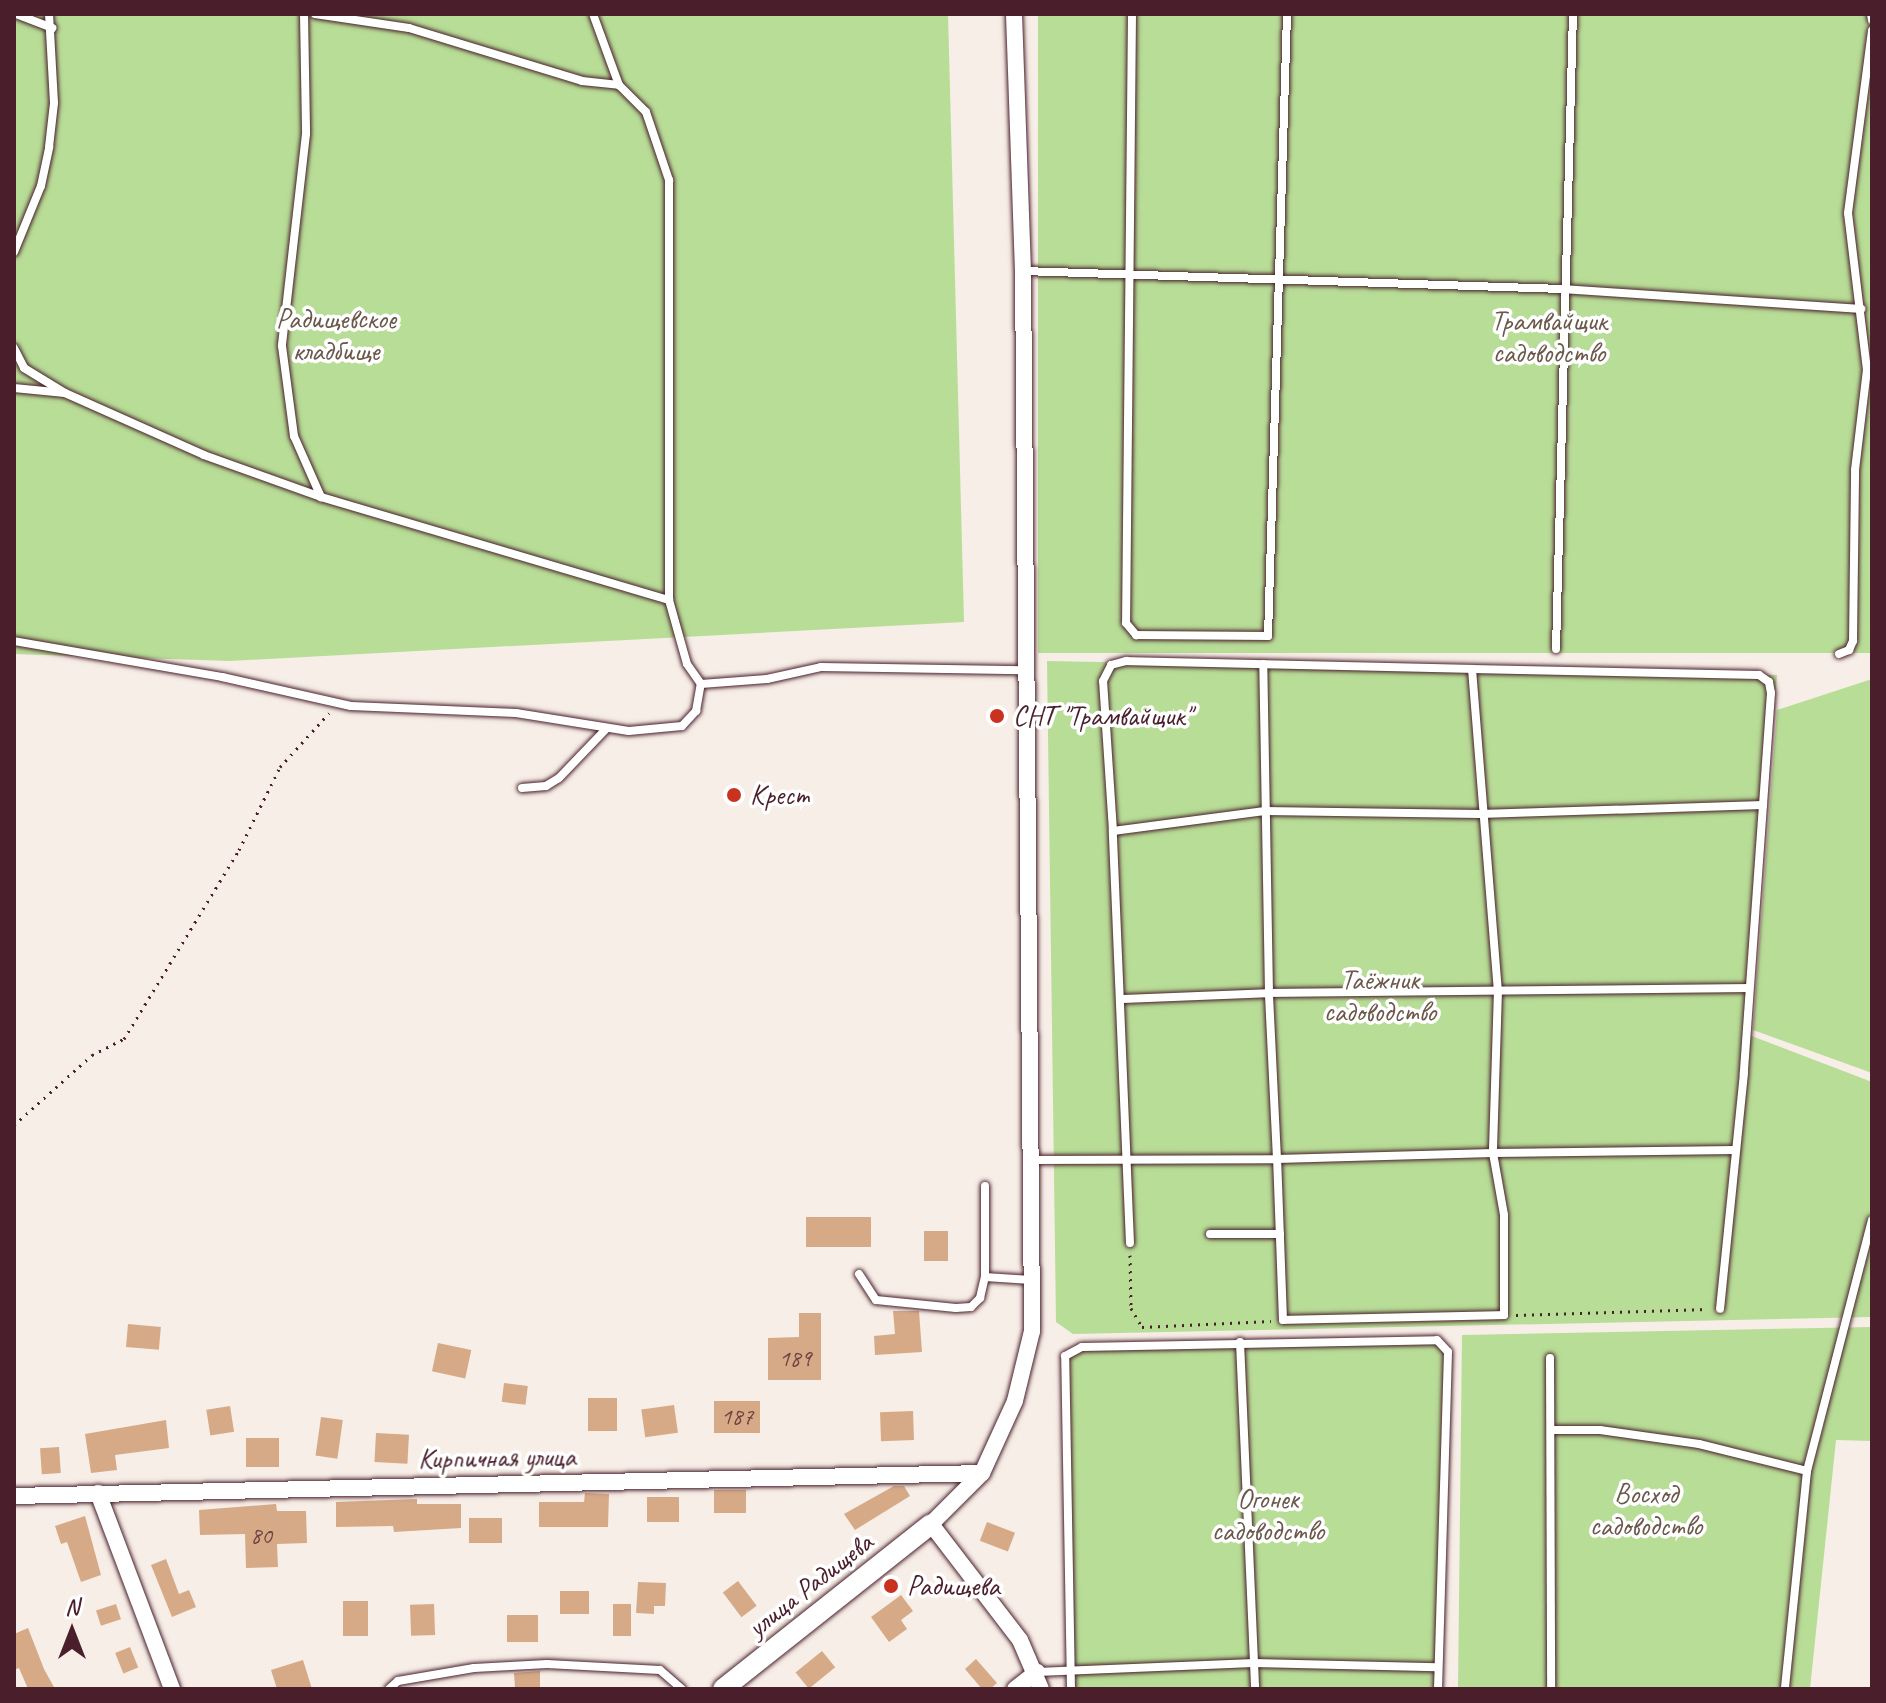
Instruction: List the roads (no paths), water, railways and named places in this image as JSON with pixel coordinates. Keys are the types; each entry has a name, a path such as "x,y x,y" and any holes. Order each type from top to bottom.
{"street":[{"path":"1014,14 1023,271 1023,670 1032,1331 1015,1401 982,1473 931,1524 975,1577 1039,1681 1015,1689"},
{"name":"Кирпичная улица","path":"14,1496 982,1473"},
{"path":"98,1493 172,1689"},
{"name":"улица Радищева","path":"723,1689 931,1524"}],"lane":[{"path":"16,14 52,28"},
{"path":"14,252 16,232 41,186 49,147 54,103 49,14"},
{"path":"304,14 306,134 282,346 294,436 321,497"},
{"path":"315,14 409,28 582,81 619,85"},
{"path":"14,641 222,677 338,703 516,713 629,731 682,726 696,711 701,684 679,644 669,600 669,180 646,112 619,85 593,14"},
{"path":"1132,14 1126,623 1136,635 1268,636 1287,14"},
{"path":"1556,649 1562,289 1573,14"},
{"path":"1871,14 1872,20"},
{"path":"1839,654 1849,650 1853,641 1855,470 1867,370 1861,309 1848,246 1848,213 1872,31"},
{"path":"1023,271 1280,277 1562,289 1861,309"},
{"path":"14,348 24,368 65,393 204,455 321,497 669,600"},
{"path":"14,388 65,393"},
{"path":"1130,1243 1129,1160 1103,681 1111,665 1126,661 1759,675 1769,682 1771,693 1720,1309"},
{"path":"1263,664 1269,993 1283,1320 1504,1315 1504,1215 1493,1153 1498,990 1480,814 1472,669"},
{"path":"701,684 767,679 821,667 1023,670"},
{"path":"522,788 546,786 559,778 607,728"},
{"path":"1113,831 1265,811 1480,814 1763,805"},
{"path":"1121,999 1269,993 1747,988"},
{"path":"1030,1160 1277,1159 1735,1150"},
{"path":"859,1274 876,1300 971,1307 980,1298 985,1277 985,1186"},
{"path":"1785,1689 1807,1471 1872,1220"},
{"path":"1210,1234 1280,1234"},
{"path":"985,1277 1031,1280"},
{"path":"1071,1689 1065,1356 1082,1347 1437,1340 1448,1352 1438,1689"},
{"path":"1240,1342 1255,1689"},
{"path":"1550,1358 1551,1689"},
{"path":"1551,1430 1600,1430 1699,1444 1807,1471"},
{"path":"1039,1681 1070,1671 1254,1663 1437,1667"},
{"path":"389,1689 398,1681 474,1668 547,1664 660,1670 682,1689"}],"place":[{"name":"СНТ \"Трамвайщик\"","path":"997,716"},
{"name":"Крест","path":"734,795"},
{"name":"Радищева","path":"891,1586"}],"park label":[{"name":"Радищевское кладбище","path":"336,335"},
{"name":"Трамвайщик садоводство","path":"1549,337"},
{"name":"Таёжник садоводство","path":"1380,996"},
{"name":"Восход садоводство","path":"1646,1510"},
{"name":"Огонек садоводство","path":"1268,1515"}]}
